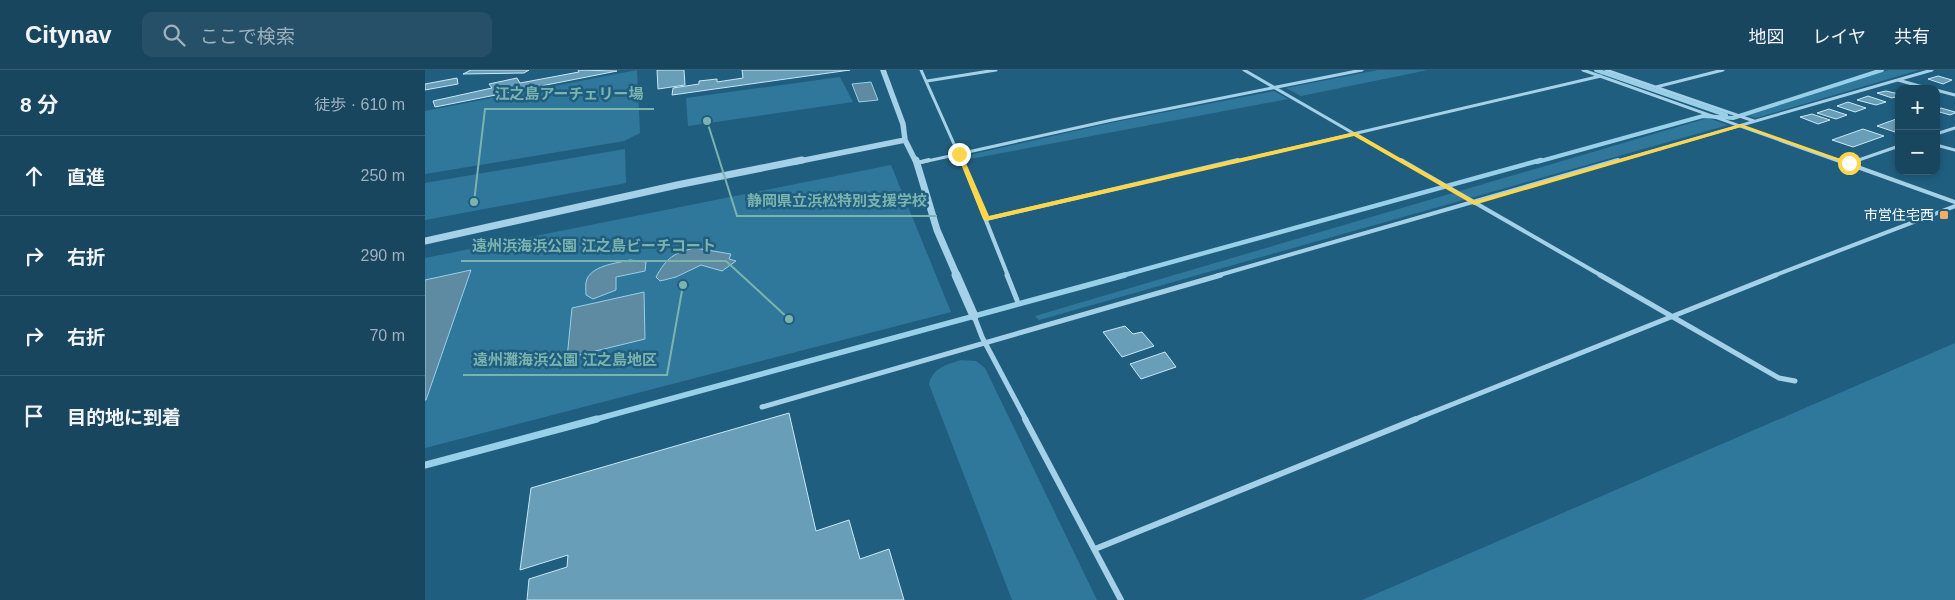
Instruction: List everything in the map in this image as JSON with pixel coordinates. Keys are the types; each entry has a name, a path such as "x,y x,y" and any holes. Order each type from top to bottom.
{"street":[{"path":"883,70 903,124 905,140 917,163 937,230 985,344 1121,600"},
{"path":"921,70 959,154 1017,300"},
{"path":"927,82 997,70"},
{"path":"1244,70 1779,378 1795,381"},
{"path":"917,163 1112,120 1362,70"},
{"path":"1583,70 1955,202"},
{"path":"1606,70 1755,122"},
{"path":"1656,87 1723,70"},
{"path":"762,407 1932,70"},
{"path":"986,219 1601,76"},
{"path":"1897,80 1915,85"},
{"path":"1940,91 1955,96"},
{"path":"1940,133 1954,128"},
{"path":"425,241 677,185 905,140"},
{"path":"1940,145 1955,150"},
{"path":"1849,163 1895,147"},
{"path":"1095,549 1672,316 1955,206"}],"shaded area":[{"path":"637,70 640,133 624,141 425,174 425,111"},
{"path":"1378,70 1428,70 1301,96 1286,88"},
{"path":"1889,70 1919,70 1756,118 1745,115"},
{"path":"840,77 853,102 688,126 686,98"},
{"path":"871,82 878,100 859,102 852,84"},
{"path":"1274,91 1288,99 970,159 969,155 1115,122"},
{"path":"1708,118 1728,125 1039,320 1035,316"},
{"path":"625,149 626,183 425,220 425,183"},
{"path":"891,165 951,312 425,448 425,258"},
{"path":"695,248 731,254 729,259 736,261 722,271 701,265 676,277 660,281 656,277 663,265 672,257"},
{"path":"630,260 646,262 645,271 616,277 616,290 593,299 586,295 586,281 590,274 606,265"},
{"path":"471,270 426,400 425,400 425,280"},
{"path":"644,292 645,339 567,358 572,308"},
{"path":"1955,343 1955,600 1362,600"},
{"path":"961,360 976,361 985,368 1097,600 1012,600 929,384 933,374 937,371"}],"building":[{"path":"471,70 529,70 524,73 463,74"},
{"path":"578,70 617,71 435,107 433,101 492,88 489,84 517,78 520,83 579,72"},
{"path":"657,70 684,70 685,85 658,89"},
{"path":"742,70 850,70 672,95 673,88 699,84 699,81 717,79 717,82 743,78"},
{"path":"1938,76 1952,80 1943,84 1928,79"},
{"path":"457,78 458,84 425,90 425,84"},
{"path":"1886,91 1895,93 1895,97 1892,98 1877,93"},
{"path":"1868,96 1886,102 1876,105 1857,100"},
{"path":"1848,102 1866,108 1855,112 1837,106"},
{"path":"1829,109 1847,115 1836,119 1817,113"},
{"path":"1940,109 1955,113 1950,115 1940,112"},
{"path":"1812,114 1830,120 1818,124 1800,117"},
{"path":"1895,119 1895,132 1877,126"},
{"path":"1863,129 1884,136 1853,147 1832,140"},
{"path":"1125,326 1133,334 1142,332 1154,346 1122,357 1103,332"},
{"path":"1165,352 1176,367 1141,379 1130,364"},
{"path":"789,413 816,531 849,520 860,559 889,549 904,600 527,600 529,579 567,567 568,555 520,570 531,488"}],"waterway":[{"path":"1596,70 1726,115"},
{"path":"1537,162 1703,116 1733,118 1882,70"},
{"path":"1121,276 1541,160"},
{"path":"593,420 1125,275"},
{"path":"425,465 597,419"}],"place":[{"name":"静岡県立浜松特別支援学校","path":"707,121"},
{"name":"江之島アーチェリー場","path":"474,202"},
{"name":"市営住宅西","path":"1944,215"},
{"name":"遠州灘海浜公園 江之島地区","path":"683,285"},
{"name":"遠州浜海浜公園 江之島ビーチコート","path":"789,319"}],"route":[{"path":"959,154 986,219 1355,134 1474,203 1741,125 1849,163"}]}
